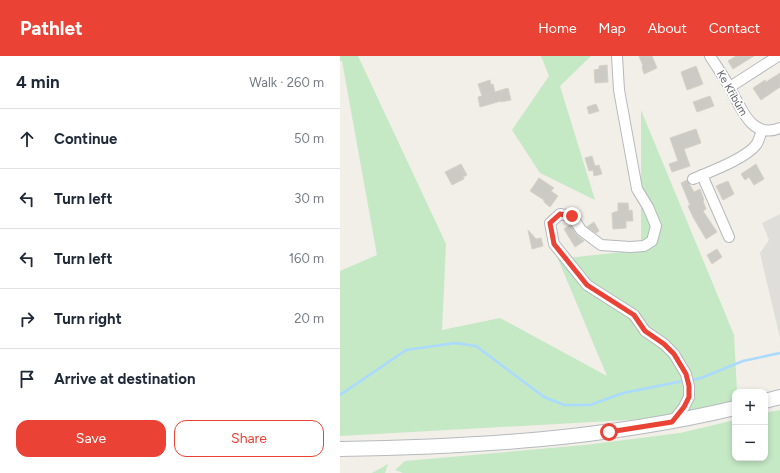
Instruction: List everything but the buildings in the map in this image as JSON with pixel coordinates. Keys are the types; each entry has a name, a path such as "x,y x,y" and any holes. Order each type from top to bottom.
{"main road":[{"path":"768,399 780,397"},
{"path":"340,450 439,446 529,440 609,432 672,422 732,409"}],"street":[{"path":"616,56 619,90 637,189 648,207 656,226 652,240 644,246 630,247 601,245 581,230 572,216 560,214 550,223 554,244 587,285 634,315 645,331 664,344 674,354 686,374 689,386 689,397 684,407 672,422"},
{"name":"Ke Křibům","path":"710,56 730,87 745,117 762,130"},
{"path":"730,87 778,56"},
{"path":"729,237 697,177 739,157 752,149 758,144 762,130 771,131 780,128"}],"shaded area":[{"path":"780,214 780,338 760,253 769,240 762,223"}],"green space":[{"path":"340,56 358,56 446,244 442,330 500,318 607,376 558,259 641,250 641,110 734,335 737,389 732,389 732,403 663,418 340,436 340,271 377,255 342,61 340,61"},
{"path":"541,56 591,56 560,86 595,200 540,173 512,130 549,76"},
{"path":"780,410 780,473 403,473 395,470 405,461 585,445 680,433 732,421 732,461 768,461 768,412"},
{"path":"388,464 385,473 372,473"}],"waterway":[{"path":"340,395 406,350 455,343 476,346 544,397 564,405 590,405 623,393 683,381"},
{"path":"692,380 701,378 743,361 780,353"}],"route":[{"path":"572,216 560,214 550,223 554,244 587,285 634,315 645,331 664,344 674,354 686,374 689,386 689,397 684,407 672,422 609,432"}]}
